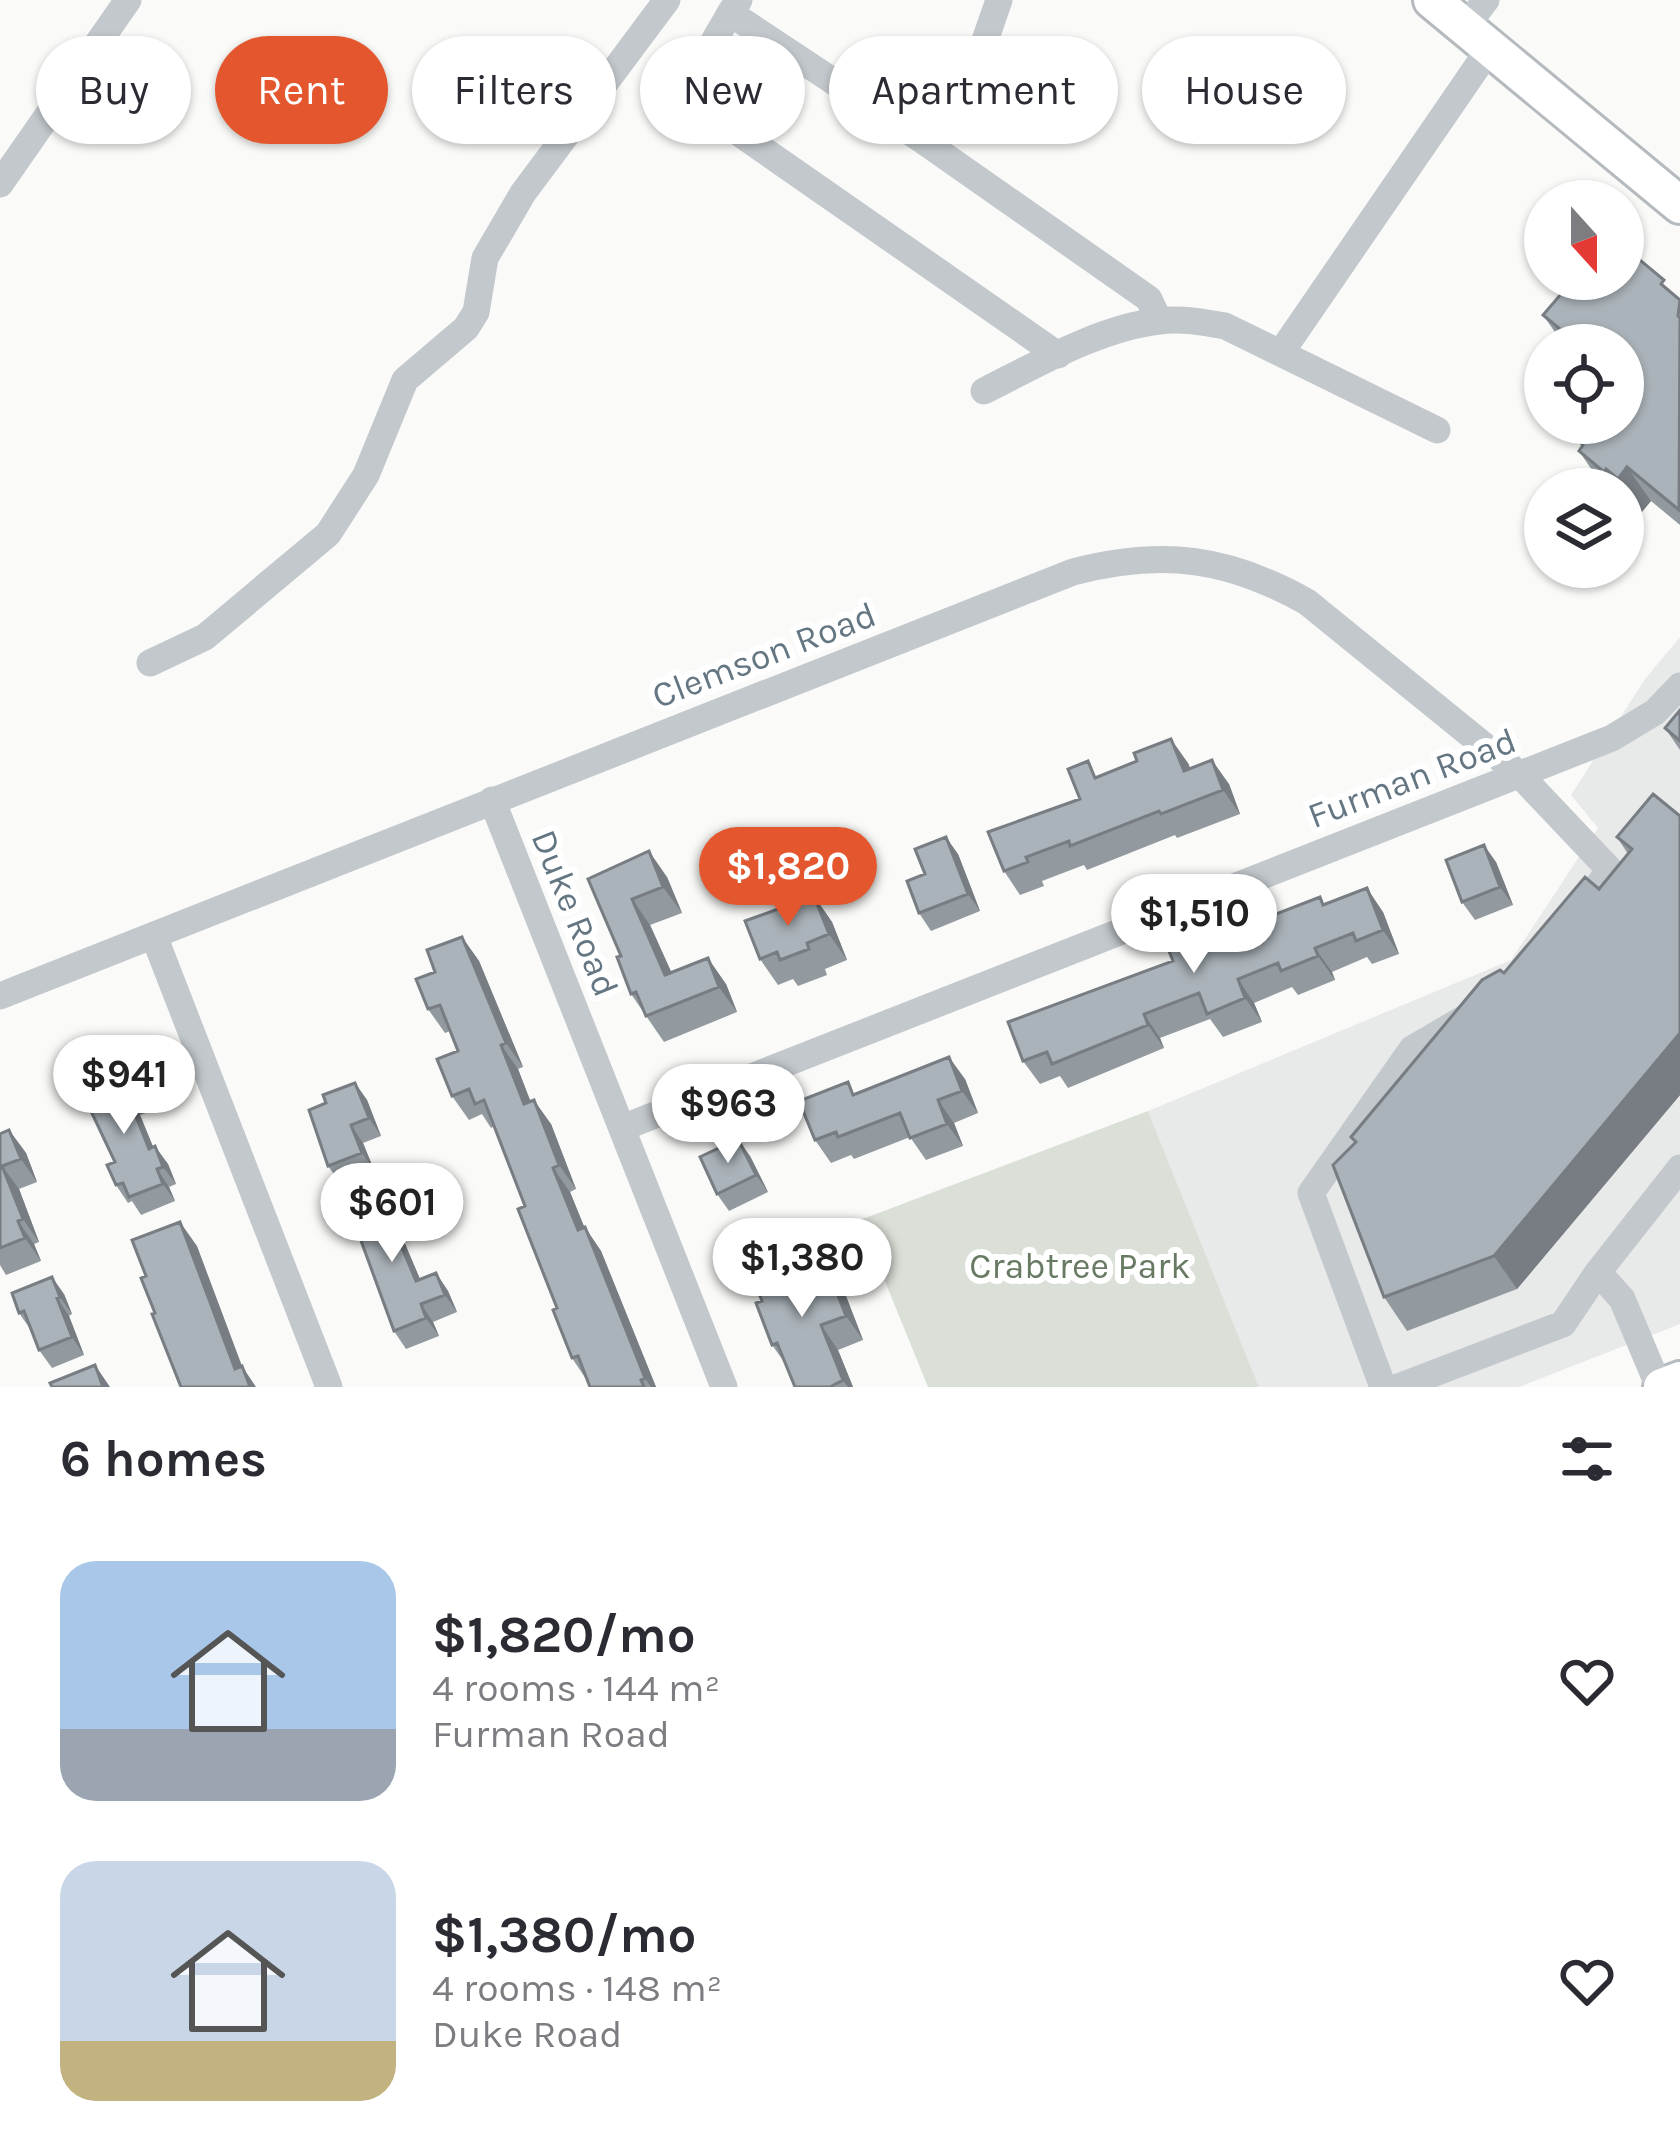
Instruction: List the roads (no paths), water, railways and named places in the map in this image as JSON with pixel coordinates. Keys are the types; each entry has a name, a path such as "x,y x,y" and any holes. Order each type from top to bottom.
{"main road":[{"path":"1432,0 1480,25 1680,205"},
{"path":"1661,1387 1680,1380"}],"street":[{"path":"0,184 128,0"},
{"path":"150,663 205,637 328,534 366,475 405,380 466,328 476,312 484,258 523,193 667,0"},
{"path":"987,36 999,0"},
{"path":"829,74 734,6 697,75 698,94 706,110 1058,355"},
{"path":"1282,351 1480,25"},
{"path":"928,144 1149,299 1160,321"},
{"path":"984,391 1131,327 1160,321 1225,326 1437,430"},
{"name":"Clemson Road","path":"0,996 1073,572 1111,562 1162,558 1233,568 1307,602 1519,774 1610,870 1553,945"},
{"name":"Furman Road","path":"622,1128 1628,731 1680,686"},
{"name":"Duke Road","path":"492,800 724,1387"},
{"path":"154,936 329,1387"},
{"path":"1383,1387 1310,1193 1412,1049 1487,1004"},
{"path":"1398,1387 1563,1324 1680,1168"},
{"path":"1598,1272 1622,1299 1661,1387"}],"park label":[{"name":"Crabtree Park","path":"1080,1266"}]}
